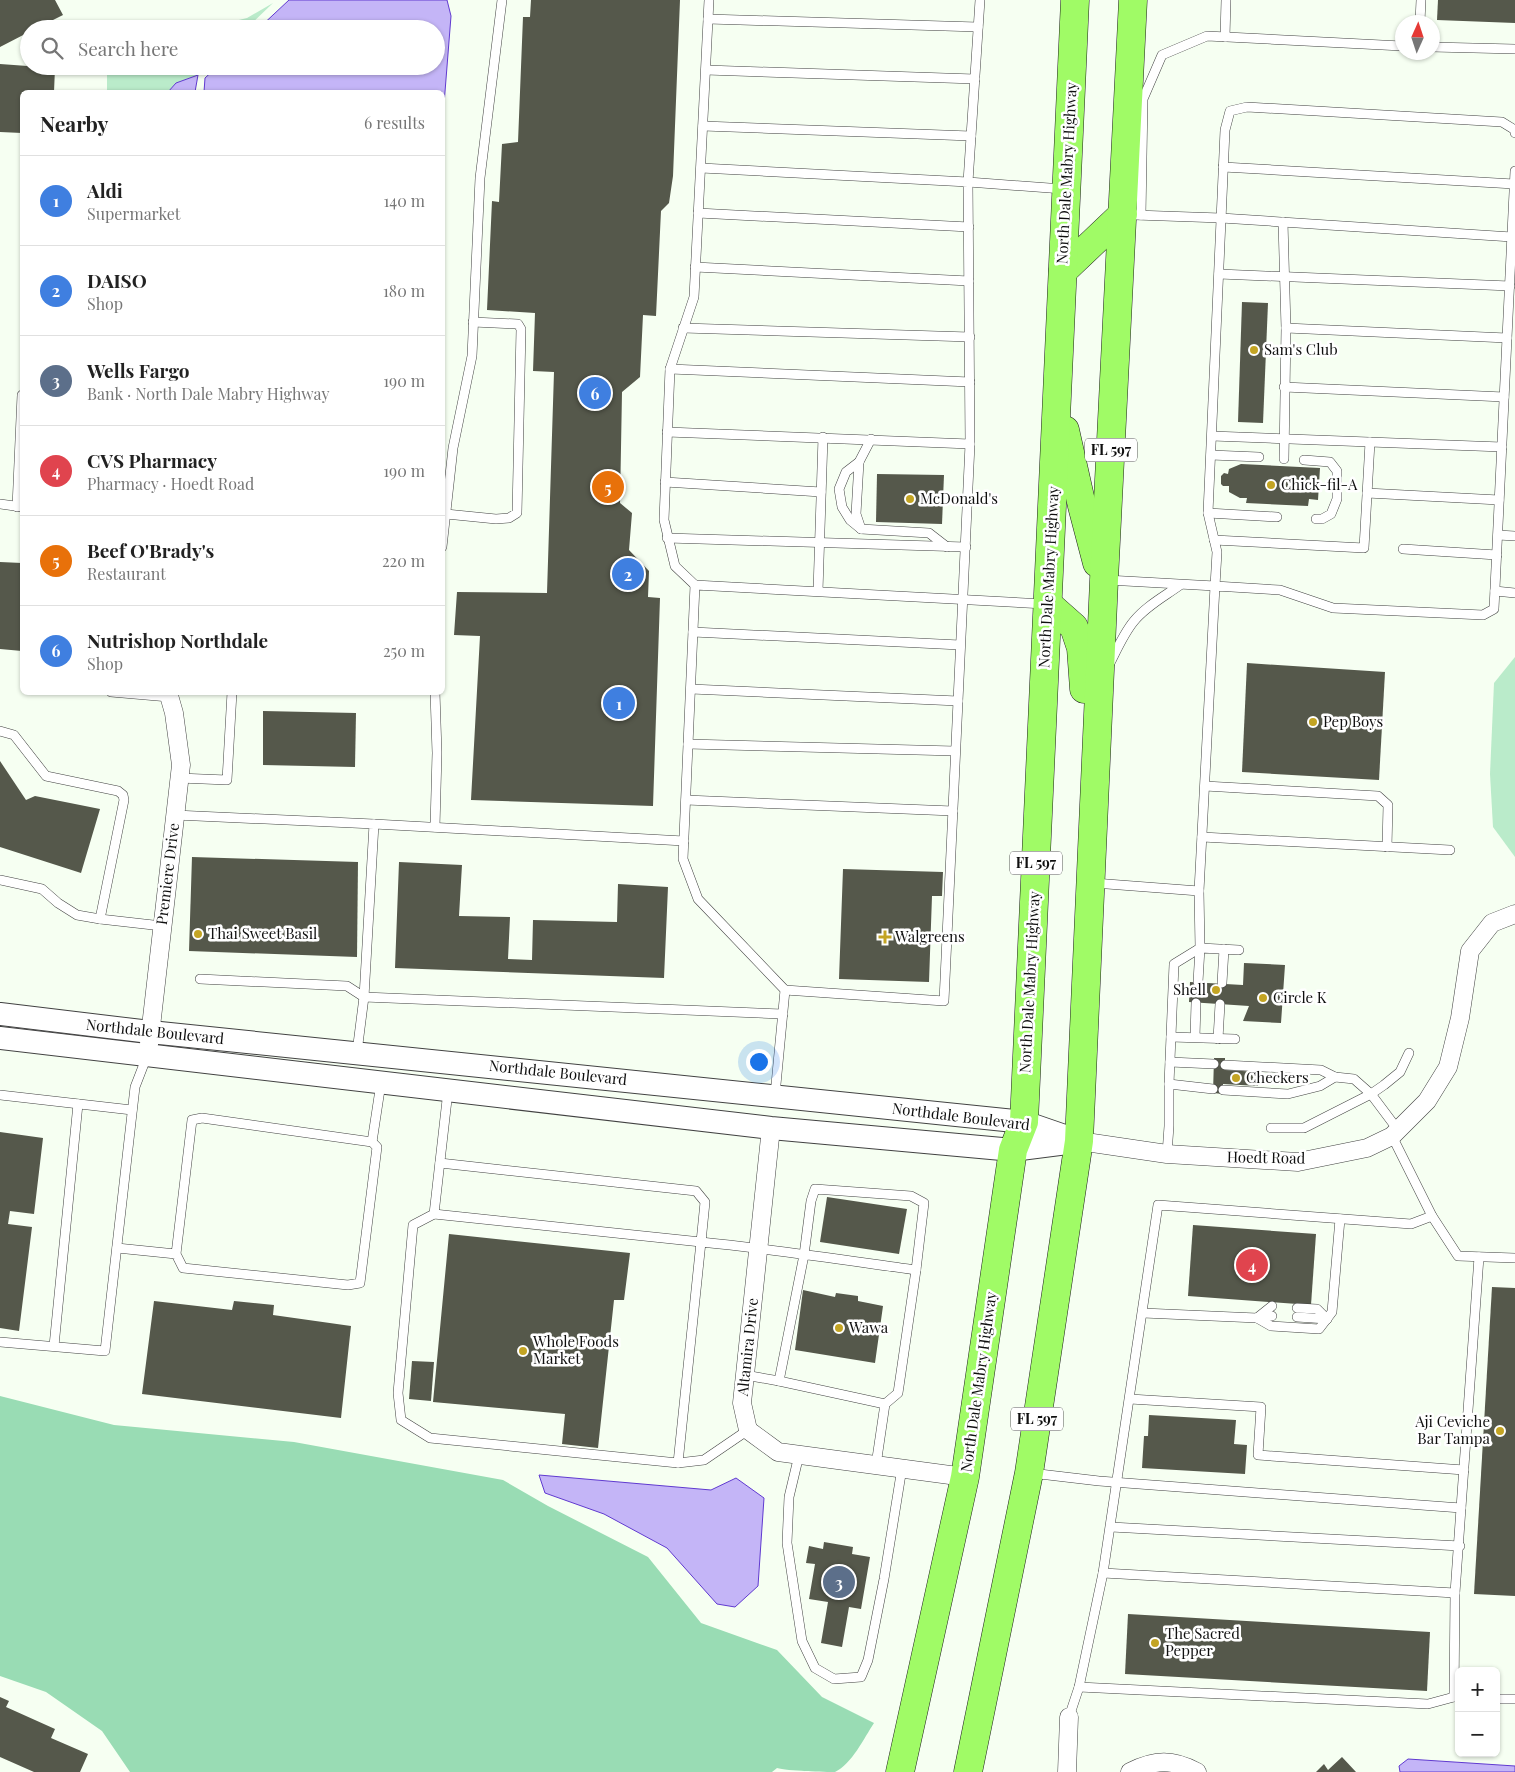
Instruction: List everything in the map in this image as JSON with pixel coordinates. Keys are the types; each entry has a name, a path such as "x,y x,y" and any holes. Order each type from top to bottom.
{"main road":[{"name":"North Dale Mabry Highway","path":"900,1772 965,1477 1013,1150 1024,1122 1075,0"},
{"name":"FL 597","path":"968,1772 1029,1473 1079,1141 1104,580 1132,214 1133,0"},
{"path":"1063,271 1132,214"},
{"path":"1057,395 1093,553 1104,580"},
{"path":"1048,604 1074,627 1081,648 1094,815"}],"street":[{"name":"Premiere Drive","path":"147,1056 181,765 174,713 169,695"},
{"name":"Hoedt Road","path":"1079,1141 1167,1154 1298,1162 1367,1148 1395,1133 1427,1102 1448,1067 1460,1018 1470,951 1492,923 1515,914"},
{"name":"Northdale Boulevard","path":"0,1014 150,1032 1024,1122 1079,1141"},
{"name":"Northdale Boulevard","path":"0,1038 771,1128 1013,1150 1079,1141"},
{"path":"448,1091 452,1062"},
{"path":"622,1111 684,1105 753,1106 769,1103 775,1095"},
{"path":"771,1128 794,1119 810,1116 902,1109"},
{"name":"Altamira Drive","path":"748,1430 742,1403 771,1128"},
{"path":"748,1430 778,1452 965,1477"},
{"path":"1067,1772 1069,1717"},
{"path":"1130,1772 1144,1765 1163,1762 1181,1764 1197,1772"}],"lane":[{"path":"445,522 453,448 472,356 480,178 502,0"},
{"path":"709,0 694,297 670,369 664,520 675,566 695,584 1048,604"},
{"path":"695,584 683,859 698,899 785,990 944,1001 970,444 968,182 980,0"},
{"path":"1224,37 1226,0"},
{"path":"1420,15 1421,0"},
{"path":"708,19 978,27"},
{"path":"1395,46 1207,36 1162,55 1143,99 1132,214 1512,237"},
{"path":"1440,47 1515,49"},
{"path":"706,70 975,79"},
{"path":"1198,982 1200,948 1199,890 1217,552 1208,513 1225,130 1230,111 1247,107 1502,122 1514,130 1515,133"},
{"path":"703,126 971,136"},
{"path":"1223,167 1514,184"},
{"path":"701,168 1066,189"},
{"path":"1104,580 1280,590 1333,608 1483,615 1494,609 1515,171"},
{"path":"698,213 969,227"},
{"path":"1283,222 1286,328 1284,459"},
{"path":"695,267 969,281"},
{"path":"1219,274 1510,286"},
{"path":"446,514 496,519 509,518 517,513 521,329 518,324 473,322"},
{"path":"683,328 970,337"},
{"path":"1286,328 1507,338"},
{"path":"670,369 970,382"},
{"path":"1284,386 1504,397"},
{"path":"667,432 970,444"},
{"path":"1212,436 1502,447"},
{"path":"818,591 823,437"},
{"path":"872,439 859,462 846,472 839,489 842,507 850,520 861,529 929,533 947,547"},
{"path":"1214,540 1364,548 1370,442"},
{"path":"1211,455 1259,457"},
{"path":"1304,460 1330,462 1337,471 1337,499 1331,514 1322,519 1316,519"},
{"path":"859,462 856,514 861,529"},
{"path":"665,482 821,492"},
{"path":"1367,493 1499,500"},
{"path":"0,504 20,507"},
{"path":"1208,513 1277,517"},
{"path":"1498,535 1515,536"},
{"path":"667,538 966,547"},
{"path":"1403,549 1497,555"},
{"path":"1100,686 1118,646 1134,622 1147,609 1180,585"},
{"path":"1495,591 1515,593"},
{"path":"693,632 960,645"},
{"path":"691,689 958,701"},
{"path":"179,778 227,780 232,695"},
{"path":"435,695 437,752 435,827"},
{"path":"0,731 14,735 46,776 118,792 123,795 124,800 100,919"},
{"path":"688,744 955,751"},
{"path":"1205,786 1378,796 1388,805 1387,847"},
{"path":"686,800 953,811"},
{"path":"175,815 684,841"},
{"path":"357,1053 364,996 374,824"},
{"path":"1202,837 1450,850"},
{"path":"0,880 42,889 77,916 162,926"},
{"path":"1091,883 1199,890"},
{"path":"1167,1154 1174,964 1200,948 1239,950"},
{"path":"1222,983 1224,949"},
{"path":"200,979 347,986 364,996 782,1014"},
{"path":"775,1095 785,990"},
{"path":"1195,1037 1196,1003"},
{"path":"1218,1038 1220,1004"},
{"path":"1171,1037 1235,1039"},
{"path":"1271,1128 1304,1128 1370,1094 1384,1086 1400,1072 1409,1053"},
{"path":"0,1342 105,1351 135,1087 147,1056"},
{"path":"1170,1062 1214,1064"},
{"path":"1225,1065 1321,1070 1335,1077 1354,1079 1370,1094 1395,1133 1432,1216 1458,1256 1515,1258"},
{"path":"1223,1090 1288,1094 1320,1086 1335,1077"},
{"path":"372,1142 381,1083"},
{"path":"1169,1084 1213,1089"},
{"path":"434,1214 448,1091"},
{"path":"0,1095 132,1110"},
{"path":"54,1346 78,1104"},
{"path":"202,1118 372,1142 378,1147 360,1283 348,1285 183,1268 176,1254 192,1120 202,1118"},
{"path":"440,1163 696,1192 705,1202 678,1463"},
{"path":"779,1381 804,1255 811,1201 815,1189 911,1196 924,1203 898,1393 885,1404 876,1465"},
{"path":"1069,1717 1079,1687 1111,1527 1158,1205 1411,1224 1432,1216"},
{"path":"748,1430 704,1460 678,1463 430,1438 401,1420 398,1393 413,1225 434,1214 758,1248 916,1270"},
{"path":"1257,1318 1271,1326 1319,1329 1332,1312 1340,1218"},
{"path":"117,1248 176,1254"},
{"path":"1456,1667 1456,1593 1479,1257"},
{"path":"1257,1318 1272,1306"},
{"path":"1297,1313 1317,1309 1327,1319"},
{"path":"1143,1313 1257,1318 1272,1316"},
{"path":"745,1375 885,1404"},
{"path":"1130,1399 1261,1407 1258,1455 1464,1470"},
{"path":"799,1455 789,1497 786,1543 802,1641 815,1668 834,1679 860,1677 868,1660 884,1579 902,1468"},
{"path":"1029,1473 1118,1482 1461,1508"},
{"path":"1111,1527 1460,1546"},
{"path":"1103,1573 1456,1593"},
{"path":"1079,1687 1428,1704 1455,1697"},
{"path":"1500,1699 1515,1699"}],"green space":[{"path":"273,3 255,20 239,20 247,18"},
{"path":"107,75 198,75 176,83 170,90 107,90"},
{"path":"1515,657 1515,857 1493,827 1490,774 1494,683"},
{"path":"0,1396 114,1425 294,1442 503,1480 548,1506 648,1557 701,1623 777,1650 822,1697 874,1723 852,1757 835,1772 797,1771 777,1768 772,1772 130,1772 102,1731 46,1692 0,1676"}],"shaded area":[{"path":"289,0 447,0 451,16 445,92 445,90 204,90 205,78 208,75 445,75 445,20 268,20"},
{"path":"198,75 195,90 170,90 176,83"},
{"path":"539,1475 711,1490 736,1478 764,1498 758,1586 735,1607 717,1604 667,1548 604,1514 545,1493"},
{"path":"1408,1759 1515,1766 1515,1772 1400,1772 1399,1766"}],"building":[{"path":"0,0 55,0 63,15 53,20 20,20 20,37 0,47"},
{"path":"531,0 680,0 673,176 669,203 661,211 656,316 643,315 640,377 622,392 620,503 632,513 629,550 649,571 648,597 660,598 653,806 471,800 480,636 454,635 457,592 547,593 554,372 533,371 535,313 487,310 492,201 499,202 502,144 518,142 523,17 530,17"},
{"path":"1438,0 1515,0 1515,23 1440,20 1440,15 1437,15"},
{"path":"0,64 20,65 20,75 55,75 54,90 20,90 20,133 0,132"},
{"path":"1242,302 1268,303 1263,423 1238,422"},
{"name":"Chick-fil-A","path":"1241,464 1320,468 1318,500 1309,499 1308,506 1246,503 1247,498 1240,498 1229,492 1229,486 1221,484 1221,476 1224,473 1228,474 1229,469"},
{"name":"McDonald's","path":"877,474 944,475 942,524 876,522"},
{"path":"0,562 20,563 20,651 0,649"},
{"name":"Pep Boys","path":"1247,663 1385,672 1379,780 1242,772"},
{"path":"263,711 356,713 355,767 263,765"},
{"path":"0,761 26,800 35,796 100,809 81,873 0,847"},
{"path":"192,857 358,862 357,957 189,951"},
{"path":"399,862 462,865 459,916 510,917 508,959 532,960 533,920 617,922 618,884 668,887 664,978 395,968"},
{"name":"Walgreens","path":"843,869 943,872 942,896 932,896 929,982 839,979"},
{"path":"1244,963 1285,965 1281,1023 1243,1021 1249,1006 1189,1002 1190,982 1243,985"},
{"path":"1214,1058 1225,1058 1225,1070 1259,1072 1258,1086 1223,1084 1223,1094 1213,1093"},
{"path":"0,1132 43,1138 34,1214 10,1211 8,1224 32,1227 19,1331 0,1328"},
{"path":"827,1197 907,1209 899,1254 820,1242"},
{"path":"1193,1225 1316,1234 1311,1305 1188,1296"},
{"name":"Whole Foods Market","path":"449,1234 630,1253 624,1300 614,1300 598,1448 562,1444 565,1414 433,1402"},
{"path":"1492,1287 1515,1288 1515,1596 1474,1594"},
{"name":"Wawa","path":"803,1290 835,1297 836,1293 858,1296 858,1301 883,1306 875,1363 795,1350"},
{"path":"154,1301 232,1310 234,1301 274,1305 273,1315 351,1326 341,1418 142,1394"},
{"path":"412,1361 434,1362 431,1401 409,1399"},
{"path":"1149,1415 1236,1420 1234,1444 1247,1445 1245,1474 1142,1468 1144,1436 1148,1436"},
{"path":"824,1542 853,1547 852,1554 870,1557 861,1609 849,1607 842,1647 821,1643 828,1602 809,1599 815,1564 806,1563 809,1546 823,1549"},
{"path":"1128,1614 1430,1632 1427,1691 1125,1674"},
{"path":"0,1697 9,1701 6,1707 55,1729 51,1738 88,1754 80,1772 34,1772 0,1757"},
{"path":"1342,1757 1356,1772 1316,1772 1324,1764 1328,1770"}],"place":[{"name":"Sam's Club","path":"1254,350"},
{"name":"Nutrishop Northdale","path":"595,393"},
{"name":"Chick-fil-A","path":"1271,485"},
{"name":"Beef O'Brady's","path":"608,487"},
{"name":"McDonald's","path":"910,499"},
{"name":"DAISO","path":"628,574"},
{"name":"Aldi","path":"619,703"},
{"name":"Pep Boys","path":"1313,722"},
{"name":"Thai Sweet Basil","path":"198,934"},
{"name":"Walgreens","path":"885,937"},
{"name":"Shell","path":"1216,990"},
{"name":"Circle K","path":"1263,998"},
{"name":"Checkers","path":"1236,1078"},
{"name":"CVS Pharmacy","path":"1252,1265"},
{"name":"Wawa","path":"839,1328"},
{"name":"Whole Foods Market","path":"523,1351"},
{"name":"Aji Ceviche Bar Tampa","path":"1500,1431"},
{"name":"Wells Fargo","path":"839,1582"},
{"name":"The Sacred Pepper","path":"1155,1643"}]}
